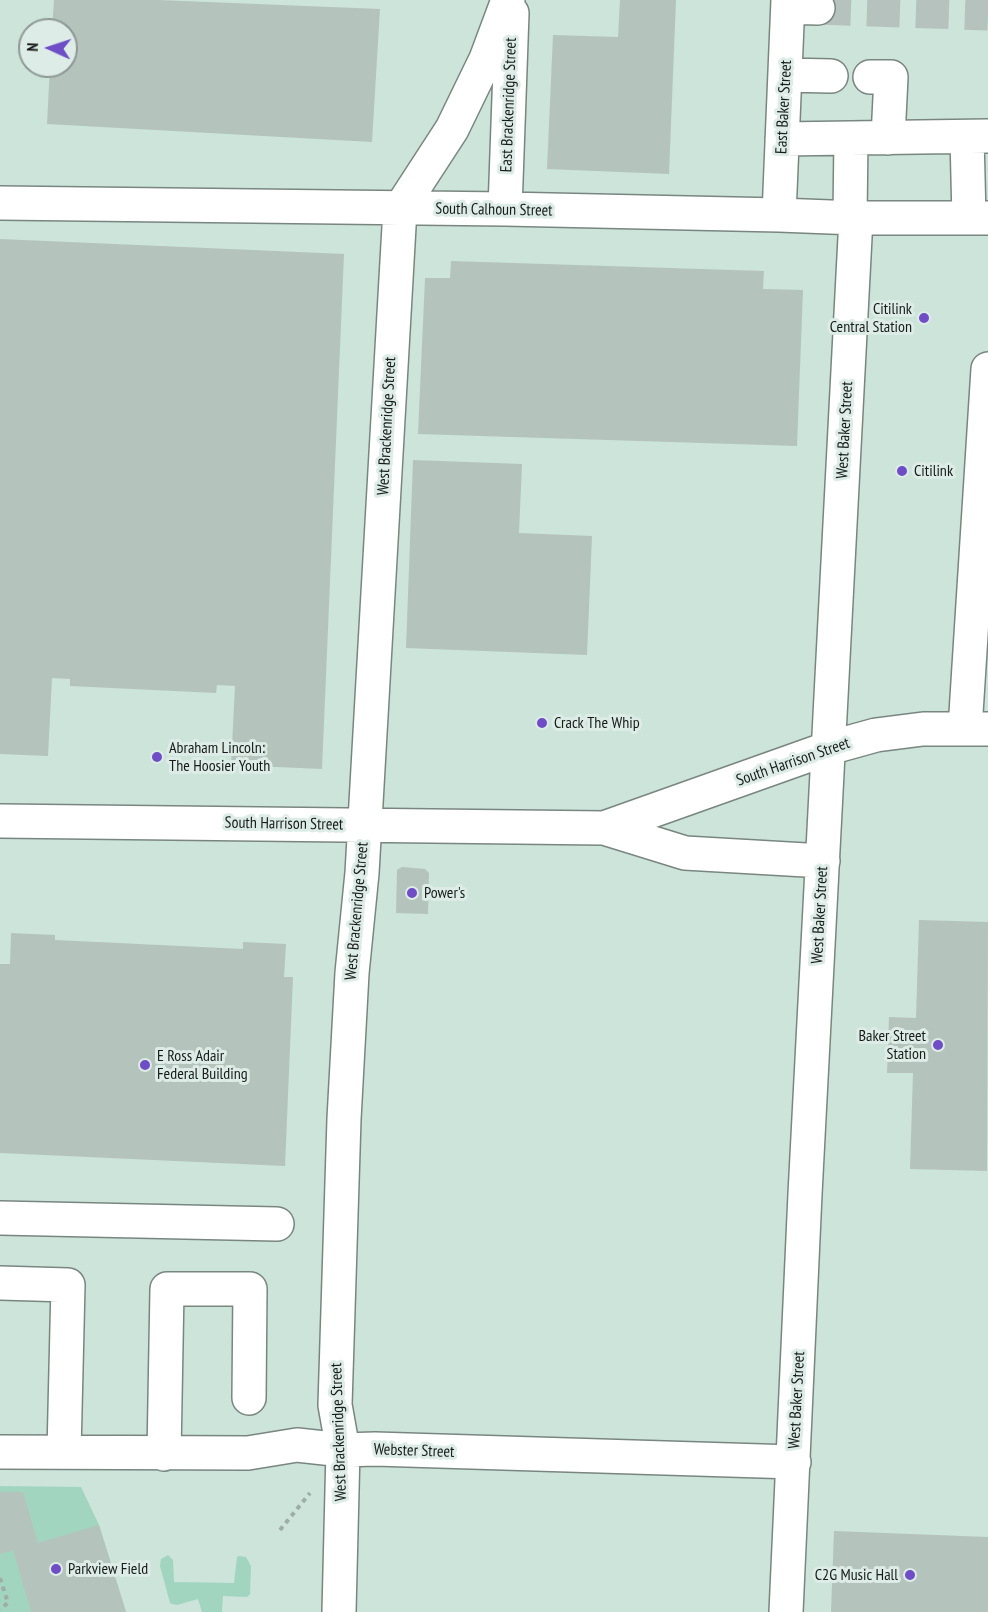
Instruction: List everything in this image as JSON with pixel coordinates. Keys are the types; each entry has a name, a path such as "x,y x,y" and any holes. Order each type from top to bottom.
{"street":[{"path":"400,209 452,129 486,59 508,0"},
{"name":"East Brackenridge Street","path":"505,209 513,0"},
{"name":"East Baker Street","path":"779,214 785,75 798,5"},
{"path":"785,75 831,76"},
{"path":"870,76 891,77 888,138"},
{"path":"782,139 978,137 978,218"},
{"name":"West Baker Street","path":"786,1612 853,218 851,138"},
{"name":"South Calhoun Street","path":"0,203 505,209 779,214 853,218 978,218"},
{"name":"West Brackenridge Street","path":"339,1612 343,1450 335,1405 344,1131 352,973 361,887 400,209"},
{"path":"976,729 988,369"},
{"name":"South Harrison Street","path":"604,828 829,748 876,735 923,729 976,729"},
{"name":"South Harrison Street","path":"0,821 604,828 685,853 823,861"},
{"path":"0,1218 277,1224"},
{"path":"0,1284 68,1285 64,1452"},
{"path":"164,1454 167,1289 250,1289 249,1398"},
{"name":"Webster Street","path":"0,1452 248,1453 297,1445 343,1450 375,1449 794,1462"}],"path":[{"path":"280,1530 314,1488"},
{"path":"0,1578 8,1603 0,1609"}],"shaded area":[{"path":"0,0 988,0 988,1612 0,1612"}],"green space":[{"name":"Parkview Field","path":"0,1486 81,1487 99,1525 126,1612 0,1612"},
{"path":"168,1555 173,1560 174,1582 234,1583 237,1557 246,1557 251,1566 250,1594 247,1597 223,1596 222,1612 202,1612 198,1599 177,1605 172,1604 160,1566 161,1559"}],"building":[{"path":"54,0 158,0 380,9 372,142 47,124 49,78 78,78 78,18 53,18"},
{"path":"620,0 676,0 669,174 547,169 553,35 618,37"},
{"path":"0,239 344,254 322,769 231,765 235,686 217,685 216,693 70,686 70,679 52,678 48,756 0,754"},
{"path":"451,261 764,271 763,289 803,290 797,446 418,434 425,278 450,278"},
{"path":"413,460 522,464 519,533 592,536 587,655 406,648"},
{"name":"Power's","path":"402,867 425,869 429,873 428,914 396,913 397,870"},
{"name":"Baker Street Station","path":"919,920 988,922 987,1171 910,1169 913,1073 887,1073 889,1017 916,1018"},
{"name":"E Ross Adair Federal Building","path":"11,933 55,935 55,940 243,949 243,942 286,944 284,977 293,977 285,1166 0,1153 0,964 10,964"},
{"name":"Parkview Field","path":"0,1492 23,1492 38,1543 99,1525 126,1612 31,1612 13,1550 0,1554"},
{"name":"C2G Music Hall","path":"834,1531 988,1537 988,1612 831,1612"}],"tunnel":[{"path":"818,8 988,14"}],"place":[{"name":"Citilink Central Station","path":"924,318"},
{"name":"Citilink","path":"902,471"},
{"name":"Crack The Whip","path":"542,723"},
{"name":"Abraham Lincoln: The Hoosier Youth","path":"157,757"},
{"name":"Power's","path":"412,893"},
{"name":"Baker Street Station","path":"938,1045"},
{"name":"E Ross Adair Federal Building","path":"145,1065"},
{"name":"Parkview Field","path":"56,1569"},
{"name":"C2G Music Hall","path":"910,1575"}]}
